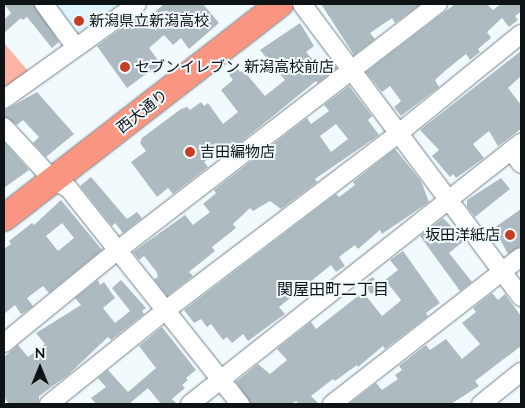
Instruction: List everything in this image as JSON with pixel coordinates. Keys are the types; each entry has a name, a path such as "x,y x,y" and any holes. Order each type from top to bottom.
{"highway":[{"name":"西大通り","path":"4,218 280,4"}],"street":[{"path":"44,4 75,46"},
{"path":"4,99 75,46 137,4"},
{"path":"302,4 399,133 448,202 521,297"},
{"path":"4,343 118,250 438,4"},
{"path":"49,404 166,310 399,133 521,34"},
{"path":"4,127 53,180 69,189 240,404"},
{"path":"190,404 448,202 518,152"},
{"path":"332,404 521,257"},
{"path":"481,404 521,372"}],"shaded area":[{"name":"新潟県立新潟高校","path":"50,4 121,4 73,37"},
{"path":"4,43 30,73 4,91"}],"building":[{"path":"4,4 34,4 59,42 52,48 27,17 23,20 21,18 4,33 4,20 11,13"},
{"path":"164,4 203,4 219,23 189,49 181,38 173,45 164,35 149,48 163,67 155,75 151,72 146,74 127,88 97,46 140,15 144,21"},
{"path":"321,4 421,4 395,23 392,18 370,33 375,39 354,55"},
{"path":"455,4 487,4 493,10 501,4 521,4 521,12 515,16 518,20 509,27 502,18 487,32 491,38 478,49 480,52 470,60 466,54 446,70 435,80 439,87 401,116 394,107 401,101 390,86 382,92 366,72"},
{"path":"300,23 314,46 306,52 321,69 331,61 337,68 318,83 316,81 241,142 231,148 228,144 204,162 208,167 173,194 168,188 157,197 131,162 146,151 140,143 142,138 181,109 187,107 190,110 201,102 204,106 208,103 223,124 238,112 221,90 233,80 229,75 237,68 240,72 243,70 265,96 285,80 260,50"},
{"path":"521,51 521,76 508,88 521,105 521,129 498,146 489,131 473,144 484,158 456,178 453,174 450,177 432,156 439,150 420,130"},
{"path":"349,86 372,116 368,120 379,135 315,179 317,182 281,209 270,201 253,211 250,208 233,224 236,228 212,247 215,251 189,272 193,276 167,296 154,279 158,277 156,271 144,256 139,260 133,252 185,215 193,225 210,212 203,204 216,193 214,190 307,118 311,124 329,111 324,105","holes":["336,124 348,139 331,152 320,136"]},
{"path":"37,92 74,134 46,157 33,143 39,137 23,120 17,125 4,117 5,110"},
{"path":"4,142 29,170 4,188"},
{"path":"395,149 421,181 429,202 382,234 380,230 358,249 355,245 339,257 345,266 336,272 331,265 279,307 285,314 248,341 243,334 232,343 227,337 223,340 211,324 207,327 201,319 194,323 184,310 336,194 339,197 355,185 353,182"},
{"path":"91,177 127,219 137,212 142,218 123,233 115,223 112,226 80,186"},
{"path":"501,178 510,189 475,217 467,207 467,200"},
{"path":"61,200 102,250 49,293 43,286 27,298 33,306 25,312 21,314 15,305 4,314 4,249 11,244 9,241 32,223 34,225","holes":["62,223 74,238 58,251 46,236"]},
{"name":"坂田洋紙店","path":"521,209 521,246 508,254 494,228"},
{"path":"443,218 465,240 449,253 472,282 460,291 420,236"},
{"path":"403,251 440,303 426,313 428,316 385,349 383,346 358,367 357,365 335,381 333,379 311,396 319,404 299,404 296,401 291,404 251,404 236,382 258,364 270,374 287,360 277,349 311,322 316,329 363,292 382,316 401,300 385,280 398,270 390,260"},
{"path":"373,277 381,288 371,294 363,283"},
{"path":"98,280 100,285 104,282 115,298 103,308 115,323 130,311 112,288 121,280 146,308 142,311 144,314 111,340 108,337 68,375 39,396 39,404 9,404 4,397 4,357 18,345 28,357 45,344 36,333 81,305 75,298"},
{"path":"492,293 498,300 505,294 521,316 521,346 475,381 479,386 451,404 349,404 376,383 382,390 398,379 395,375 402,370 399,366 426,345 430,350 446,339 462,359 480,344 462,323 476,312 473,308"},
{"path":"162,327 196,370 186,378 188,380 182,385 185,388 172,399 177,404 161,404 148,388 129,404 96,404 91,398 106,387 98,378 108,370 128,392 156,368 139,346"}],"place":[{"name":"新潟県立新潟高校","path":"79,21"},
{"name":"セブンイレブン 新潟高校前店","path":"125,67"},
{"name":"吉田編物店","path":"190,152"},
{"name":"坂田洋紙店","path":"510,235"}],"district":[{"name":"関屋田町二丁目","path":"333,289"}]}
